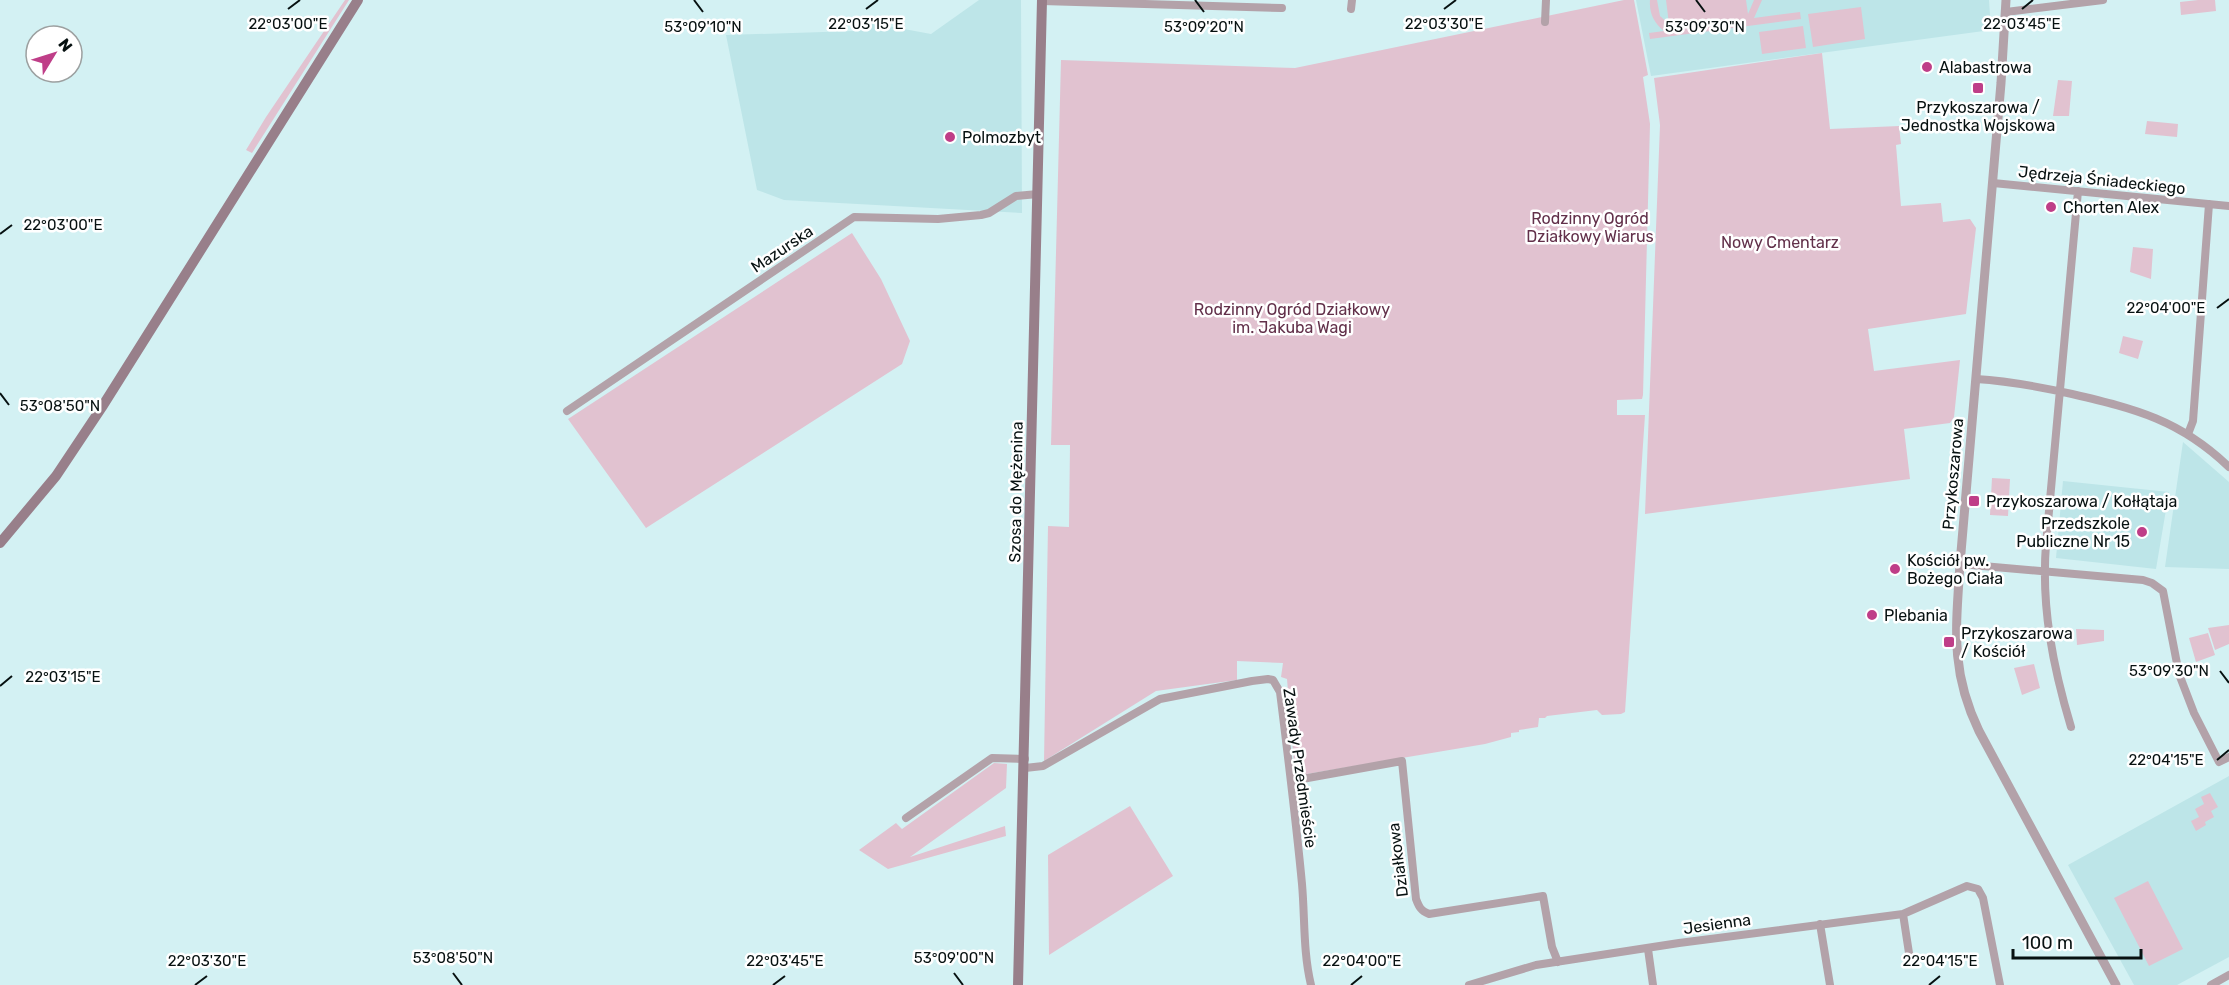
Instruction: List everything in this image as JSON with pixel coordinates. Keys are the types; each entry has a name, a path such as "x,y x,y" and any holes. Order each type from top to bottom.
{"main road":[{"path":"0,543 56,476 92,423 358,0"},
{"name":"Szosa do Mężenina","path":"1018,985 1042,1"}],"street":[{"path":"1351,9 1352,0"},
{"path":"1545,22 1546,0"},
{"name":"Przykoszarowa","path":"2006,0 1993,183 1960,564 1956,649 1965,700 1979,731 2116,985"},
{"path":"2006,12 2103,0"},
{"path":"1042,1 1251,3 1282,8"},
{"name":"Jędrzeja Śniadeckiego","path":"1993,183 2229,206"},
{"path":"2071,728 2049,640 2045,573 2078,191"},
{"name":"Mazurska","path":"567,411 854,217 938,219 981,215 989,213 1016,196 1038,194"},
{"name":"Jędrzeja Śniadeckiego","path":"2188,434 2193,421 2208,204"},
{"path":"1976,379 2060,392 2124,406 2156,417 2188,434 2229,467"},
{"path":"1960,564 2152,582 2160,588 2164,596 2176,663 2186,693 2219,762 2229,757"},
{"name":"Zawady Przedmieście","path":"1025,764 1043,766 1160,699 1268,679 1276,683 1280,692 1291,781 1302,886 1306,963 1311,985"},
{"path":"906,818 992,758 1025,764"},
{"name":"Działkowa","path":"1291,781 1402,761 1418,907 1429,914 1543,896 1552,947 1558,962"},
{"name":"Jesienna","path":"1468,985 1536,965 1903,914 1967,886 1978,889 1983,898 2000,985"},
{"path":"1903,914 1909,953"},
{"path":"1820,924 1830,985"},
{"path":"1648,949 1653,985"},
{"path":"2211,985 2229,975"}],"shaded area":[{"path":"979,0 1021,0 1022,213 784,200 757,190 726,35 854,31 866,22 931,34"},
{"path":"1636,0 1989,0 1991,30 1651,76"},
{"path":"2183,442 2229,482 2229,569 2165,567"},
{"path":"2063,481 2169,492 2156,569 2056,558"},
{"path":"2229,776 2229,957 2177,985 2134,985 2068,865"}],"green space":[{"path":"345,0 349,0 252,153 246,150 266,117"},
{"name":"Rodzinny Ogród Działkowy im. Jakuba Wagi","path":"1624,0 1634,0 1648,75 1643,77 1650,124 1643,395 1642,399 1617,400 1617,415 1645,415 1625,712 1602,715 1597,710 1547,716 1539,718 1538,727 1519,730 1519,732 1511,733 1511,737 1485,744 1295,776 1287,679 1281,677 1283,663 1237,661 1237,680 1156,691 1044,761 1048,526 1069,527 1070,445 1051,445 1061,60 1295,68"},
{"path":"1650,0 1657,0 1660,16 1669,24 1666,0 1746,0 1748,14 1754,0 1762,0 1754,18 1800,12 1801,19 1650,39 1649,33 1664,31 1653,17"},
{"path":"2215,0 2216,11 2181,15 2180,2"},
{"path":"1861,7 1865,39 1813,47 1808,14"},
{"path":"1803,26 1806,48 1762,54 1759,32"},
{"name":"Nowy Cmentarz","path":"1822,53 1830,129 1899,126 1901,144 1896,145 1901,206 1941,203 1943,222 1970,219 1976,228 1966,314 1868,329 1874,371 1960,360 1954,417 1950,423 1904,429 1910,479 1645,514 1660,125 1654,78"},
{"path":"2058,80 2072,81 2069,116 2053,116"},
{"path":"2147,121 2178,124 2177,137 2145,134"},
{"path":"852,233 881,279 910,341 902,364 646,528 568,419"},
{"path":"2133,247 2153,249 2151,279 2130,272"},
{"path":"2123,336 2143,341 2138,359 2119,353"},
{"path":"1992,478 2010,479 2008,516 1990,515"},
{"path":"2229,625 2229,644 2215,650 2208,628"},
{"path":"2076,629 2104,630 2104,641 2077,645"},
{"path":"2208,633 2215,655 2196,662 2189,638"},
{"path":"2034,664 2040,688 2022,695 2014,668"},
{"path":"994,763 1007,764 1006,788 910,857 1005,826 1006,836 888,869 859,850 896,823 902,829"},
{"path":"2210,793 2218,807 2211,811 2214,817 2196,831 2191,821 2199,817 2195,809 2204,804 2201,797"},
{"path":"1130,806 1173,876 1049,955 1048,855"},
{"path":"2148,881 2183,949 2149,966 2114,898"}],"place":[{"name":"Alabastrowa","path":"1927,67"},
{"name":"Przykoszarowa / Jednostka Wojskowa","path":"1978,88"},
{"name":"Polmozbyt","path":"950,137"},
{"name":"Chorten Alex","path":"2051,207"},
{"name":"Przykoszarowa / Kołłątaja","path":"1974,501"},
{"name":"Przedszkole Publiczne Nr 15","path":"2142,532"},
{"name":"Kościół pw. Bożego Ciała","path":"1895,569"},
{"name":"Plebania","path":"1872,615"},
{"name":"Przykoszarowa / Kościół","path":"1949,642"}],"park label":[{"name":"Rodzinny Ogród Działkowy Wiarus","path":"1590,227"}]}
